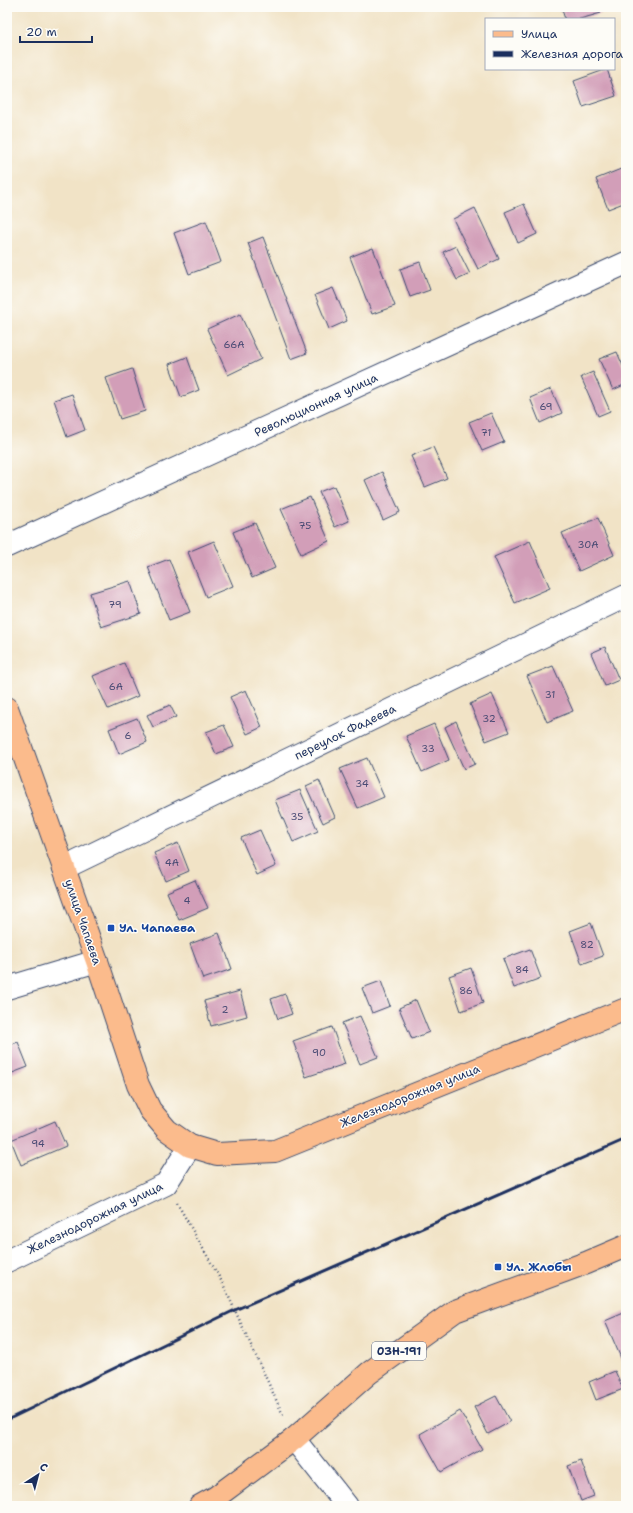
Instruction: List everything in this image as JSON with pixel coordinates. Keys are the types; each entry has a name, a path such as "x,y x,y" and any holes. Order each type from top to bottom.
{"main road":[{"name":"улица Чапаева","path":"7,708 97,961 138,1085 150,1110 167,1130"},
{"name":"Железнодорожная улица","path":"167,1130 190,1146 217,1154 275,1151 626,1009"},
{"name":"03Н-191","path":"200,1506 216,1497 294,1439 369,1372 455,1311 586,1263 626,1246"}],"street":[{"name":"Революционная улица","path":"7,546 626,263"},
{"name":"переулок Фадеева","path":"64,868 626,596"},
{"path":"7,988 97,961"},
{"name":"Железнодорожная улица","path":"7,1261 166,1184 190,1146"},
{"path":"294,1439 346,1506"}],"path":[{"path":"166,1184 222,1282 294,1439"}],"building":[{"path":"515,7 529,7 517,11"},
{"path":"561,7 599,7 601,13 584,18 565,18"},
{"path":"607,70 616,96 583,107 574,81"},
{"path":"626,167 626,202 608,209 596,179"},
{"path":"524,204 537,234 518,243 505,212"},
{"path":"475,208 499,259 478,269 453,219"},
{"path":"206,221 221,262 189,274 174,233"},
{"path":"263,237 307,353 291,359 248,243"},
{"path":"456,246 470,274 457,280 443,252"},
{"path":"373,248 395,306 372,314 350,257"},
{"path":"420,262 430,290 410,297 400,269"},
{"path":"333,288 347,321 329,329 315,295"},
{"path":"240,314 261,359 228,375 207,329"},
{"path":"617,352 626,373 626,384 613,390 599,359"},
{"path":"187,357 199,390 181,397 169,364"},
{"path":"132,369 145,411 120,419 106,378"},
{"path":"593,372 610,411 598,416 581,377"},
{"path":"551,389 562,413 540,423 530,398"},
{"path":"72,394 85,430 67,437 54,400"},
{"path":"491,413 504,442 482,451 469,422"},
{"path":"433,447 447,478 425,487 411,456"},
{"path":"382,472 400,512 383,520 365,480"},
{"path":"334,486 349,521 335,527 319,492"},
{"path":"310,497 329,541 301,554 281,509"},
{"path":"598,518 614,555 579,571 562,533"},
{"path":"255,523 275,568 252,578 233,532"},
{"path":"214,541 233,586 206,597 188,552"},
{"path":"530,541 550,588 515,603 494,557"},
{"path":"169,559 190,612 169,620 148,567"},
{"path":"130,581 141,614 101,627 90,593"},
{"path":"605,647 619,680 605,686 591,653"},
{"path":"124,663 138,696 108,709 93,676"},
{"path":"553,666 573,711 547,722 527,676"},
{"path":"246,690 262,727 247,734 230,697"},
{"path":"492,694 509,732 486,741 470,704"},
{"path":"170,705 176,717 153,727 147,715"},
{"path":"137,718 147,742 119,754 109,729"},
{"path":"456,721 475,764 464,769 445,727"},
{"path":"434,724 449,760 422,772 406,736"},
{"path":"224,725 234,747 216,754 206,732"},
{"path":"367,758 384,797 358,808 340,769"},
{"path":"319,780 335,817 323,823 306,786"},
{"path":"300,790 318,831 293,842 275,800"},
{"path":"260,830 276,866 257,875 241,838"},
{"path":"178,843 189,871 166,881 154,853"},
{"path":"195,880 208,908 179,920 167,892"},
{"path":"591,923 603,956 582,964 570,931"},
{"path":"219,933 232,969 203,979 190,944"},
{"path":"530,949 541,978 514,988 503,959"},
{"path":"471,968 483,1003 461,1011 449,976"},
{"path":"381,981 390,1006 372,1013 362,988"},
{"path":"240,991 247,1016 211,1026 204,1001"},
{"path":"285,994 292,1014 278,1019 271,999"},
{"path":"416,1000 429,1032 412,1039 399,1008"},
{"path":"360,1016 378,1057 360,1064 342,1023"},
{"path":"332,1027 345,1064 306,1077 293,1041"},
{"path":"18,1042 28,1067 7,1075 7,1046"},
{"path":"55,1121 66,1146 21,1165 11,1140"},
{"path":"626,1312 626,1364 624,1365 605,1321"},
{"path":"615,1371 623,1389 596,1400 589,1382"},
{"path":"496,1396 510,1422 488,1434 474,1407"},
{"path":"460,1411 482,1449 441,1472 420,1434"},
{"path":"581,1461 594,1496 581,1501 568,1466"}],"railway":[{"path":"7,1420 235,1310 626,1139"}],"place":[{"name":"Ул. Чапаева","path":"111,928"},
{"name":"Ул. Жлобы","path":"498,1267"}]}
